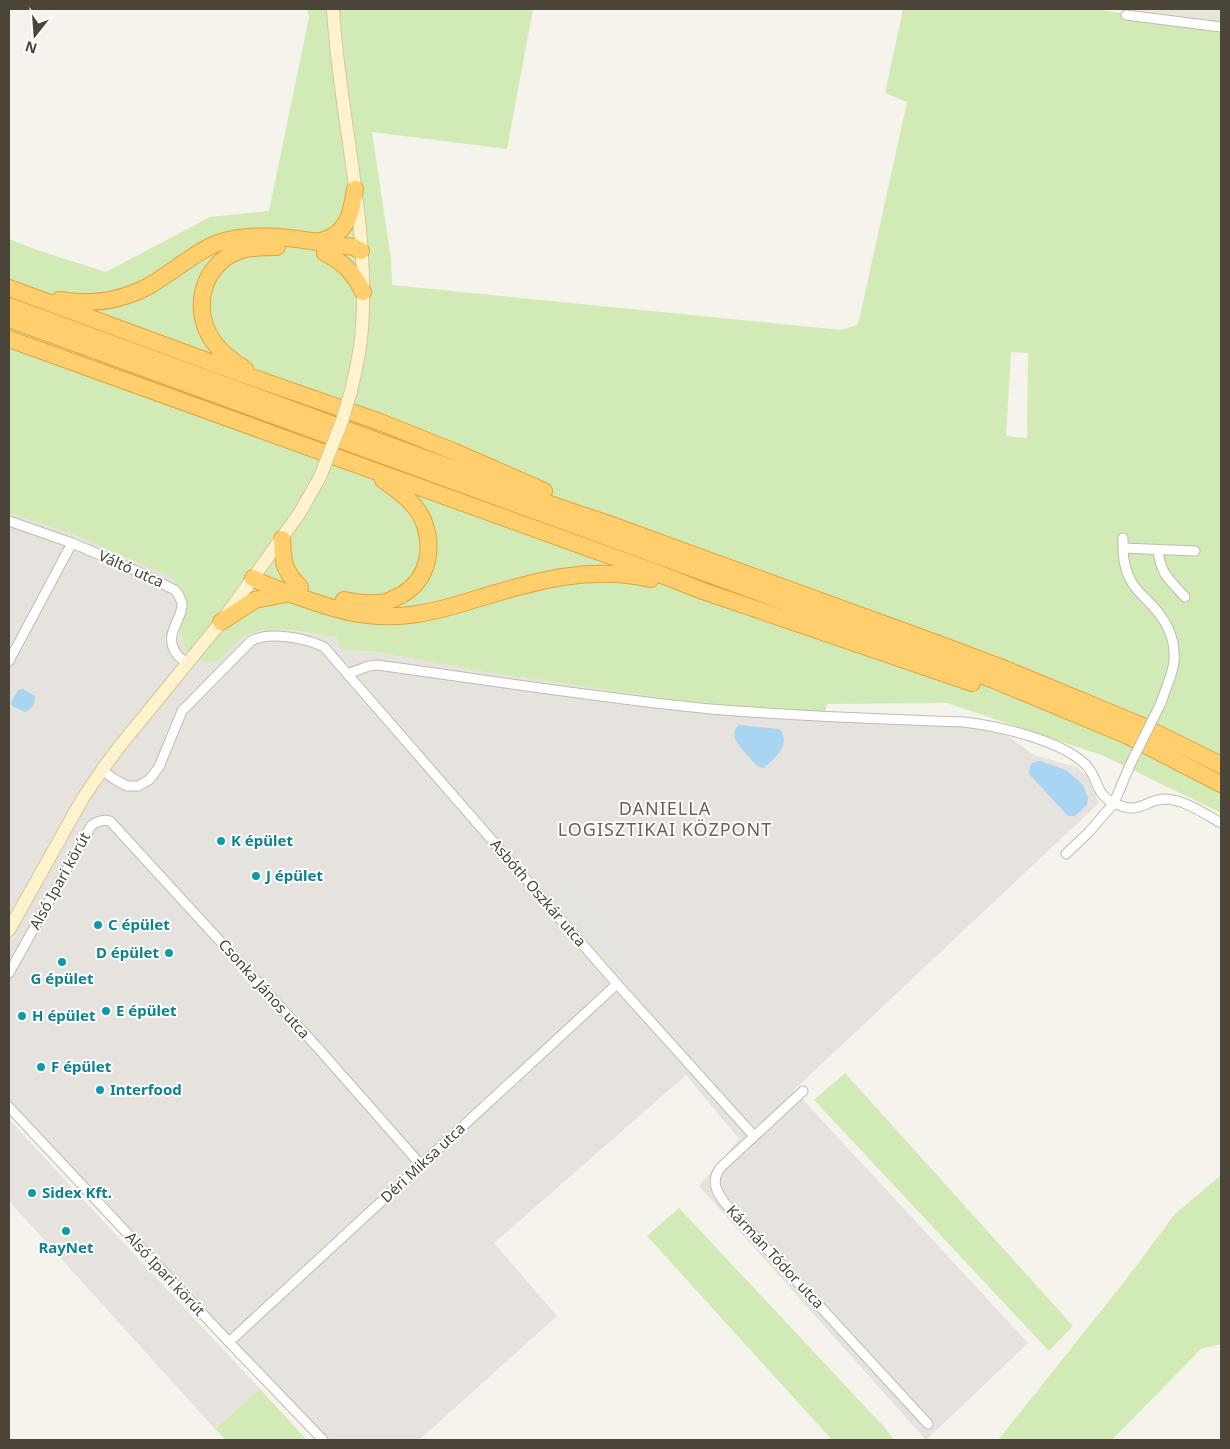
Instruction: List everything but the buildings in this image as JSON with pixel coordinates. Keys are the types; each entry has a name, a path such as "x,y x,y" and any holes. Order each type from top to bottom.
{"highway":[{"path":"312,242 327,239 339,232 345,225 349,217 355,189"},
{"path":"11,289 81,303 119,298 148,286 216,244 252,236 346,246 361,252"},
{"path":"292,391 238,364 213,342 203,318 201,301 206,281 213,270 228,256 239,251 261,247 349,256 361,252"},
{"path":"325,253 344,264 352,272 363,292"},
{"path":"11,289 234,371 380,422 455,452 569,502 606,523"},
{"path":"9,306 996,666 1140,725 1221,765"},
{"path":"9,319 994,680 1126,735 1221,784"},
{"path":"9,339 703,591 996,691 1089,726 1126,735"},
{"path":"253,578 264,585 368,604 394,599 414,585 423,574 429,549 423,519 409,499 398,490 382,479 351,463"},
{"path":"282,539 285,568 295,590 319,604 371,616 389,617 418,614 523,585 577,574 611,573 629,575 703,591"},
{"path":"221,622 255,600 295,590"}],"main road":[{"path":"9,930 83,798 102,770 221,622 303,507 320,477 342,421 351,391 360,339 363,292 355,189 339,73 333,9"}],"street":[{"path":"1124,12 1221,27"},
{"name":"Váltó utca","path":"9,521 128,567 175,590 179,595 182,606 174,627 173,646 176,653 187,663"},
{"path":"1066,854 1089,832 1114,803 1160,703 1173,667 1173,642 1168,626 1138,591 1130,578 1124,562 1123,538"},
{"path":"9,661 72,544"},
{"path":"1123,548 1195,551"},
{"path":"1158,550 1161,567 1185,597"},
{"name":"Asbóth Oszkár utca","path":"102,770 114,780 127,786 138,786 149,780 159,767 182,711 257,638 280,636 316,643 324,647 617,984 754,1136"},
{"path":"347,674 377,665 711,709 814,717 983,724 1040,740 1078,759 1091,771 1098,790 1103,796 1114,803 1138,808 1158,800 1172,800 1221,822"},
{"name":"Alsó Ipari körút","path":"9,973 91,826 102,820"},
{"name":"Csonka János utca","path":"102,820 110,821 312,1041 422,1165"},
{"name":"Déri Miksa utca","path":"229,1342 617,984"},
{"name":"Kármán Tódor utca","path":"803,1091 717,1172 715,1185 724,1202 928,1424"},
{"name":"Alsó Ipari körút","path":"9,1107 323,1440"}],"shaded area":[{"path":"1122,9 1221,9 1221,28 1122,13"},
{"path":"9,513 70,533 170,577 181,588 187,609 180,625 218,661 238,641 254,632 271,629 294,631 338,637 342,650 378,652 480,671 670,699 824,715 986,720 1034,755 1076,767 1087,776 1099,803 794,1090 1028,1343 926,1440 699,1186 739,1139 686,1075 494,1243 557,1316 419,1440 328,1440 9,1101"},
{"path":"726,714 802,718 801,726 726,721"},
{"path":"563,881 629,956 616,967 550,891"},
{"path":"9,1119 260,1389 215,1429 9,1201"}],"green space":[{"path":"307,9 533,9 507,149 372,132 391,259 392,285 841,330 857,325 859,320 907,102 885,93 903,9 1094,9 1221,28 1221,813 1104,756 947,703 827,704 824,715 670,699 480,671 378,652 341,650 337,637 274,629 250,634 240,640 218,661 205,662 185,649 180,625 186,609 181,588 170,577 70,533 9,513 9,239 106,272 210,217 269,211 309,17","holes":["1011,352 1028,353 1027,438 1006,436"]},
{"path":"845,1073 1073,1326 1049,1351 814,1100"},
{"path":"1221,1175 1221,1344 1201,1349 1112,1440 998,1440 1128,1277 1174,1215"},
{"path":"679,1208 886,1429 894,1440 832,1440 647,1236"},
{"path":"260,1389 305,1440 226,1440 215,1429"}],"water":[{"path":"23,689 35,696 33,706 25,712 12,706 11,702 18,690"},
{"path":"739,725 779,729 783,735 783,745 777,755 764,768 755,764 736,741 734,733"},
{"path":"1040,761 1066,770 1083,785 1088,798 1087,805 1075,816 1068,816 1029,774 1030,766 1033,762"}],"place":[{"name":"K épület","path":"221,841"},
{"name":"J épület","path":"256,876"},
{"name":"C épület","path":"98,925"},
{"name":"D épület","path":"169,953"},
{"name":"G épület","path":"62,962"},
{"name":"E épület","path":"106,1011"},
{"name":"H épület","path":"22,1016"},
{"name":"F épület","path":"41,1067"},
{"name":"Interfood","path":"100,1090"},
{"name":"Sidex Kft.","path":"32,1193"},
{"name":"RayNet","path":"66,1231"}],"district":[{"name":"DANIELLA LOGISZTIKAI KÖZPONT","path":"665,820"}]}
